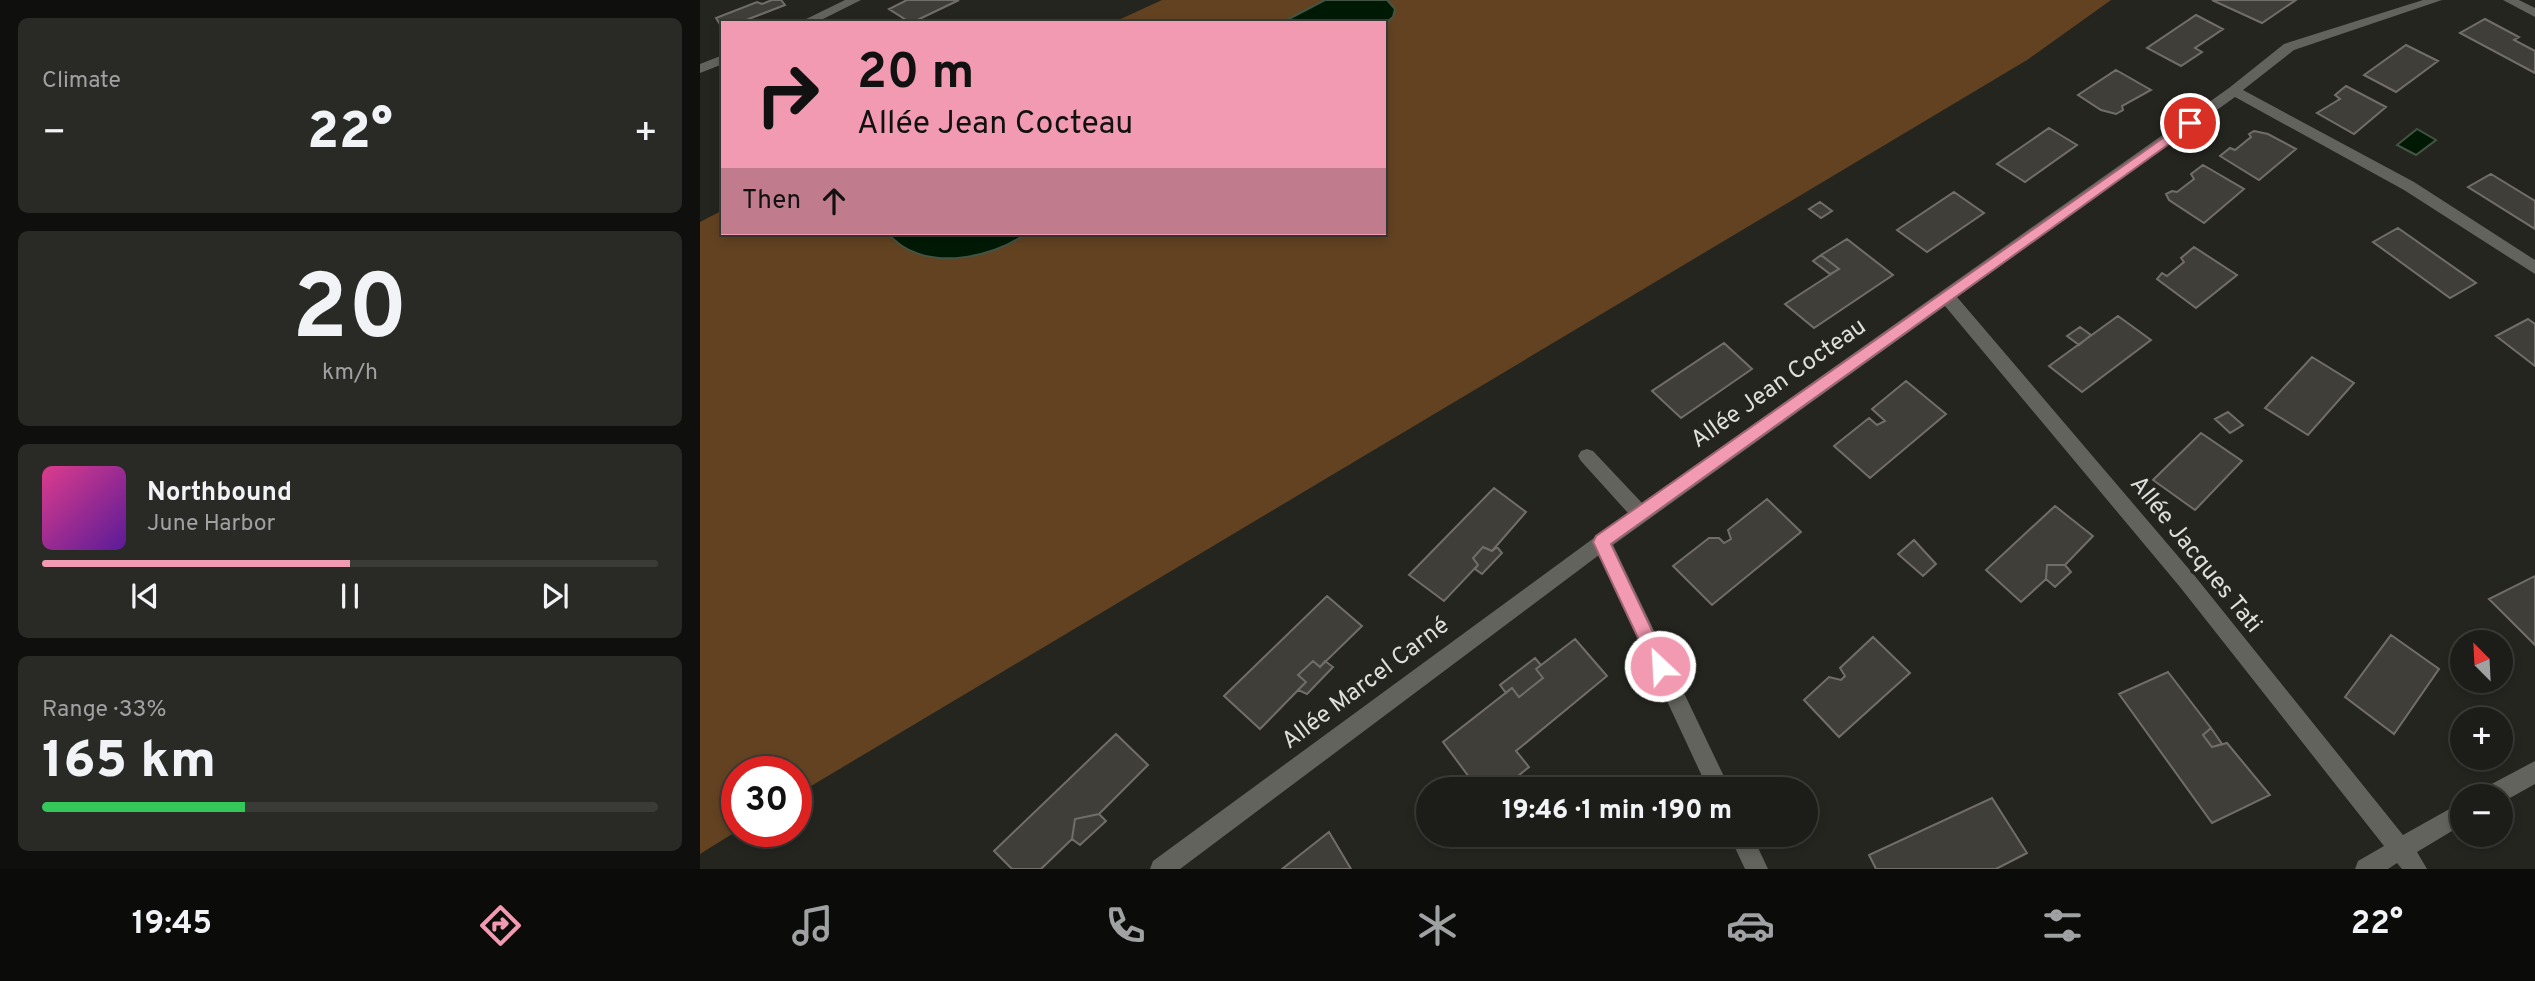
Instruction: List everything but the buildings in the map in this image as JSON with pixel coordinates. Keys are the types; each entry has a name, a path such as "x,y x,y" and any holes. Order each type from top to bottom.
{"street":[{"path":"808,21 855,0"},
{"name":"Allée Jean Cocteau","path":"1602,542 1948,298 2234,91 2289,47 2436,0"},
{"path":"2509,0 2535,13"},
{"path":"700,52 712,64"},
{"path":"2234,91 2409,186 2535,268"},
{"name":"Allée Jacques Tati","path":"1948,298 2187,581 2416,869"},
{"path":"1587,456 1640,514"},
{"path":"1602,542 1713,777"},
{"name":"Allée Marcel Carné","path":"1161,869 1602,542"},
{"path":"2513,784 2535,772"},
{"path":"2366,869 2450,820"},
{"path":"1746,847 1756,869"}],"shaded area":[{"path":"1162,0 2111,0 2027,60 812,785 812,756 721,756 721,841 700,854 700,222 721,211 721,235 1386,235 1386,21 1116,21"},
{"path":"1325,0 1387,0 1395,9 1393,17 1386,22 1285,21"},
{"path":"2417,129 2436,140 2416,155 2397,145"},
{"path":"890,235 1024,235 994,250 956,258 918,254 902,246"}],"route":[{"path":"1660,666 1602,542 2190,123"}]}
